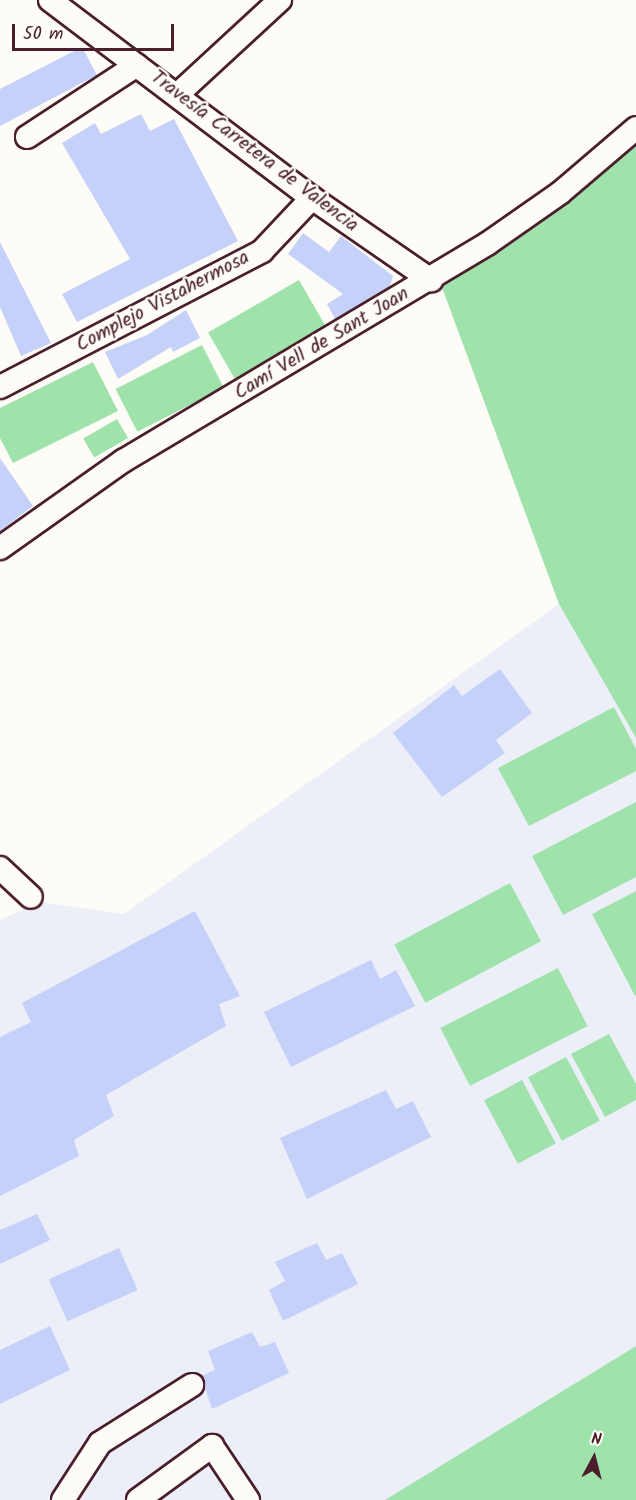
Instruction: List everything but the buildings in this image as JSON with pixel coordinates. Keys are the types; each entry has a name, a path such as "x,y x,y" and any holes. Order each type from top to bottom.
{"street":[{"name":"Travesía Carretera de Valencia","path":"50,0 178,94 312,198 431,280"},
{"path":"178,94 280,0"},
{"path":"27,137 137,65"},
{"name":"Camí Vell de Sant Joan","path":"0,549 123,461 431,280 560,193 636,128"},
{"name":"Complejo Vistahermosa","path":"0,386 262,251 312,198"},
{"path":"0,867 31,897"},
{"path":"63,1500 100,1443 192,1385"},
{"path":"138,1500 212,1446 249,1500"}],"shaded area":[{"path":"559,604 636,738 636,1346 385,1500 0,1500 0,920 40,902 124,914"}],"green space":[{"path":"636,137 636,738 559,604 440,282"},
{"path":"299,280 327,328 236,381 208,332"},
{"path":"202,345 224,388 137,432 116,389"},
{"path":"93,362 118,411 13,463 0,438 0,408"},
{"path":"117,419 128,438 94,458 83,438"},
{"path":"614,707 636,749 636,771 529,826 498,768"},
{"path":"636,802 636,877 563,915 532,856"},
{"path":"510,883 541,941 425,1003 394,945"},
{"path":"636,891 636,995 635,996 592,914"},
{"path":"558,968 588,1026 470,1086 440,1028"},
{"path":"609,1034 636,1084 636,1100 605,1117 571,1054"},
{"path":"566,1057 600,1121 562,1141 528,1077"},
{"path":"522,1080 556,1144 518,1164 484,1100"},
{"path":"636,1346 636,1500 385,1500"}]}
